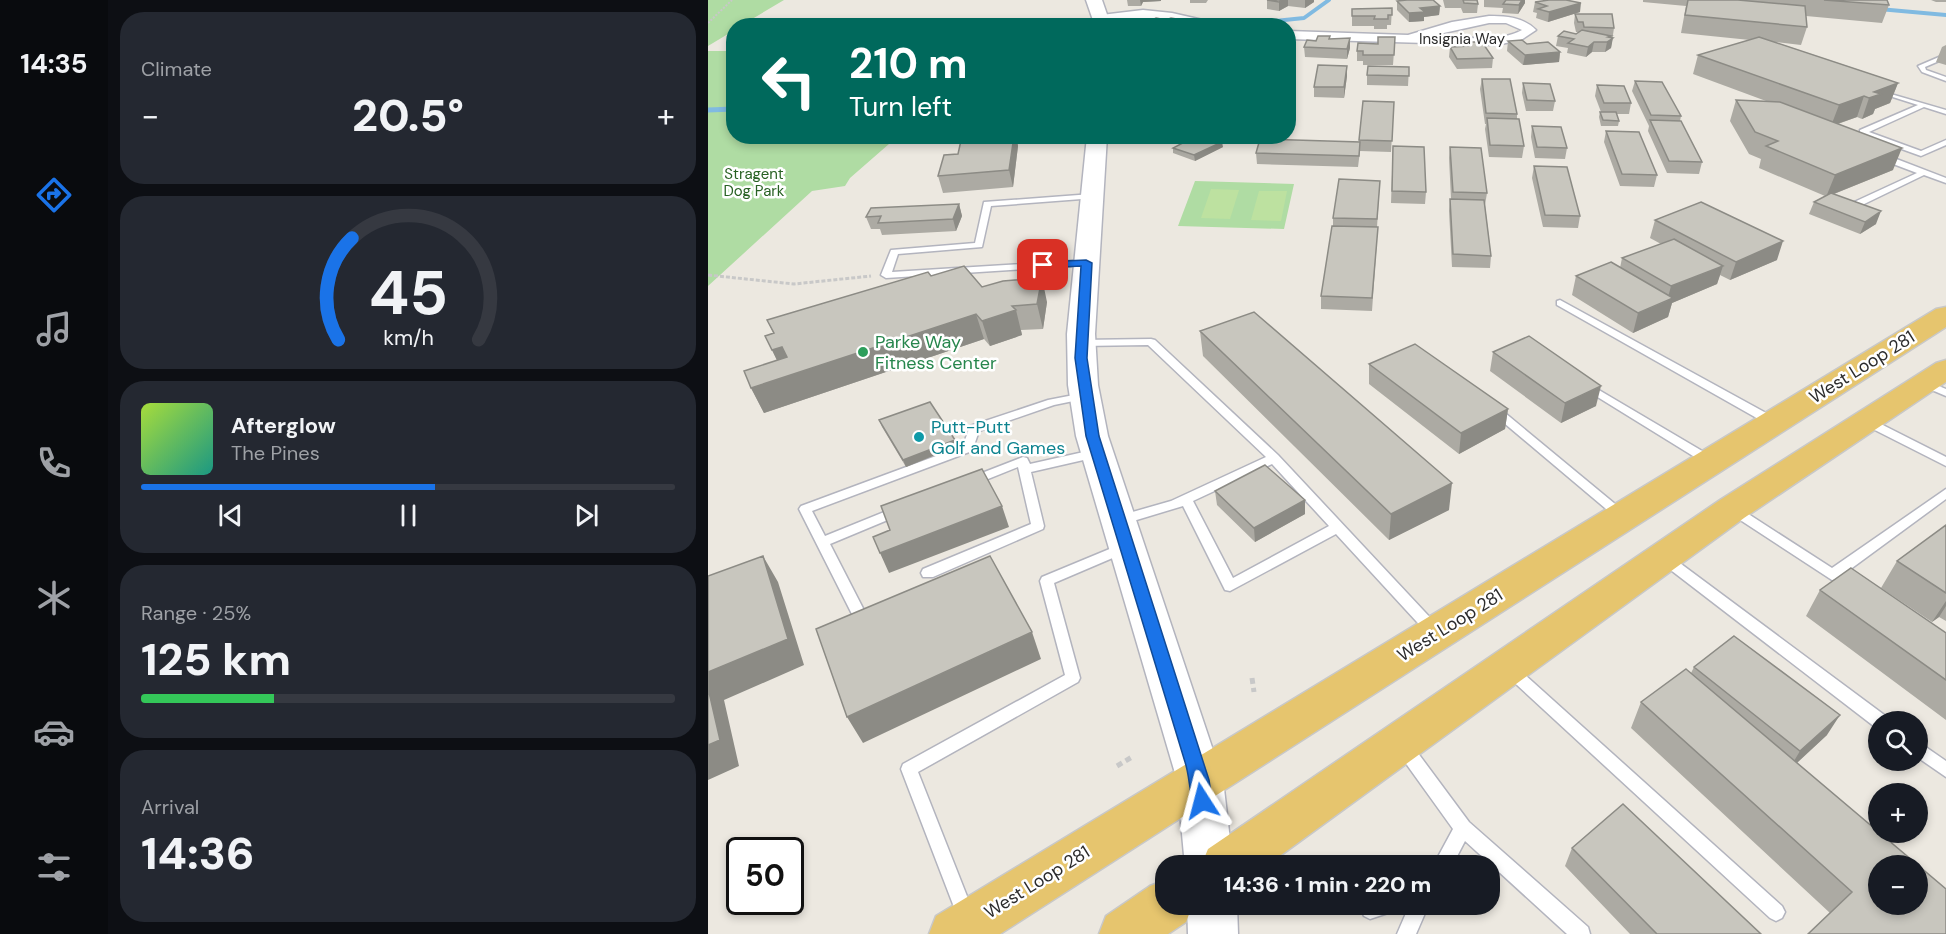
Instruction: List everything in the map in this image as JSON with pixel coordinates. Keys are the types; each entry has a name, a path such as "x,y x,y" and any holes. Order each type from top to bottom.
{"highway":[{"name":"West Loop 281","path":"961,929 1946,315"},
{"path":"1241,855 1732,509 1867,421 1939,382"},
{"path":"1124,934 1155,913"}],"main road":[{"path":"1094,0 1101,18"},
{"path":"1096,144 1081,343 1085,396 1092,436 1200,780 1208,855"},
{"path":"1213,915 1214,934"}],"street":[{"path":"1131,18 1149,15 1182,18"},
{"name":"Insignia Way","path":"1296,35 1408,39 1500,41 1516,38 1530,30 1524,25 1511,21 1471,21 1450,24 1408,39"}],"lane":[{"path":"1946,56 1921,66 1932,75 1946,79"},
{"path":"1932,75 1946,70"},
{"path":"1871,88 1946,112"},
{"path":"1924,105 1863,132 1921,154 1946,142"},
{"path":"1877,155 1946,181"},
{"path":"1855,205 1924,172"},
{"path":"1086,263 886,275 894,252 979,245 987,204 1092,196"},
{"path":"1560,303 1773,422"},
{"path":"1081,343 1151,342 1274,458 1436,633"},
{"path":"1573,377 1711,462"},
{"path":"862,620 805,509 968,448 974,429 1052,402 1085,396"},
{"path":"1488,404 1623,517"},
{"path":"1867,421 1946,462"},
{"path":"1025,469 1098,453"},
{"path":"961,929 909,769 1073,678 1047,580 1124,533 1274,458"},
{"path":"928,573 1038,526 1023,461 959,487"},
{"path":"1732,509 1832,575 1946,493"},
{"path":"1186,500 1230,586 1338,527"},
{"path":"822,542 906,508"},
{"path":"1663,558 1868,712"},
{"path":"1507,667 1776,912"},
{"path":"1401,742 1463,828 1581,934"},
{"path":"1928,756 1946,770"},
{"path":"1448,855 1463,828"},
{"path":"1406,934 1415,915"}],"path":[{"path":"708,23 732,0"},
{"path":"708,275 799,284 835,278 886,275"},
{"path":"1246,692 1254,690 1252,678"},
{"path":"1117,765 1132,758"}],"green space":[{"path":"708,0 784,0 754,18 726,18 726,35 708,46"},
{"name":"Stragent Dog Park","path":"708,51 726,51 726,144 889,144 850,178 845,186 812,191 708,286"},
{"path":"1195,181 1294,184 1284,229 1178,226"},
{"path":"1211,189 1239,190 1230,219 1201,218"},
{"path":"1259,191 1287,191 1281,221 1251,220"}],"building":[{"path":"1433,0 1440,6 1420,8 1425,12 1409,13 1397,1"},
{"path":"1463,0 1477,0 1478,4 1464,3"},
{"path":"1506,0 1522,0 1519,5 1503,4"},
{"path":"1549,0 1581,3 1549,12 1538,9 1547,6 1535,2"},
{"path":"1688,0 1738,0 1805,6 1807,27 1685,15"},
{"path":"1824,0 1887,0 1889,5"},
{"path":"1392,8 1392,15 1388,15 1388,19 1374,19 1375,16 1352,16 1352,9"},
{"path":"1575,14 1612,14 1614,28 1584,27 1583,22 1578,22"},
{"path":"1582,30 1613,38 1607,42 1594,42 1588,47 1568,43 1574,39 1558,36 1564,31 1576,34"},
{"path":"1318,36 1330,36 1329,39 1350,38 1347,49 1304,47 1307,40 1316,41"},
{"path":"1378,37 1395,37 1394,55 1363,55 1363,51 1357,51 1358,43 1378,44"},
{"path":"1759,37 1898,83 1874,92 1881,94 1869,98 1864,96 1839,105 1698,55"},
{"path":"1522,40 1527,44 1548,42 1560,52 1525,55 1508,41"},
{"path":"1466,42 1482,42 1493,58 1457,59 1450,47 1469,46"},
{"path":"1318,65 1347,66 1344,87 1314,87"},
{"path":"1368,66 1409,67 1409,76 1367,75"},
{"path":"1482,79 1510,79 1517,114 1486,113"},
{"path":"1635,81 1662,82 1681,116 1651,115"},
{"path":"1523,83 1550,84 1555,101 1527,100"},
{"path":"1597,85 1624,86 1631,103 1604,103"},
{"path":"1736,100 1780,102 1902,148 1835,175 1766,146 1778,141 1755,132"},
{"path":"1363,101 1394,102 1392,141 1359,140"},
{"path":"1600,112 1616,112 1619,121 1603,120"},
{"path":"1487,118 1519,119 1524,146 1490,145"},
{"path":"1650,120 1681,121 1702,162 1669,161"},
{"path":"1532,126 1561,127 1567,148 1537,147"},
{"path":"1606,131 1639,132 1657,175 1622,174"},
{"path":"1296,140 1360,142 1359,156 1256,153 1259,144 1296,144"},
{"path":"960,144 1013,144 1009,170 938,176 944,155 958,154"},
{"path":"1181,144 1218,144 1194,155 1173,148"},
{"path":"1393,146 1424,147 1426,192 1392,191"},
{"path":"1450,147 1481,148 1487,193 1453,192"},
{"path":"1534,166 1567,167 1580,216 1545,215"},
{"path":"1339,179 1380,181 1377,219 1333,218"},
{"path":"1831,193 1881,211 1865,222 1814,202"},
{"path":"1450,199 1484,200 1491,256 1453,254"},
{"path":"1701,202 1783,241 1736,262 1655,220"},
{"path":"959,204 953,219 878,223 881,216 866,217 871,208"},
{"path":"1332,226 1378,227 1372,298 1321,296"},
{"path":"1674,239 1723,266 1671,286 1622,258"},
{"path":"1611,262 1673,298 1638,313 1576,276"},
{"path":"964,266 982,287 1003,281 1042,278 1037,304 1012,306 1016,310 982,321 976,314 751,388 744,371 787,357 782,347 772,350 765,336 774,333 767,320 928,272 931,276"},
{"path":"1254,312 1452,483 1391,514 1200,331"},
{"path":"1529,336 1601,386 1565,403 1493,352"},
{"path":"1415,344 1508,409 1461,433 1369,364"},
{"name":"Putt-Putt Golf and Games","path":"930,402 955,440 903,460 879,420"},
{"path":"1265,465 1305,500 1254,528 1215,491"},
{"path":"982,469 1002,506 880,553 873,537 890,530 881,506"},
{"path":"1946,525 1946,593 1897,561"},
{"path":"763,556 788,639 708,672 708,576"},
{"path":"990,556 1032,632 847,717 816,629"},
{"path":"1851,568 1946,633 1946,680 1820,590"},
{"path":"1734,636 1840,715 1800,751 1694,667"},
{"path":"1686,669 1868,823 1868,843 1892,843 1906,855 1868,855 1868,915 1928,915 1928,874 1946,889 1946,934 1808,934 1852,892 1641,702"},
{"path":"708,688 720,740 708,745"},
{"path":"1623,804 1761,934 1657,934 1572,848"}],"waterway":[{"path":"1296,19 1304,18 1329,0"},
{"path":"1879,9 1946,15"},
{"path":"708,110 726,109"}],"place":[{"name":"Parke Way Fitness Center","path":"863,352"},
{"name":"Putt-Putt Golf and Games","path":"919,437"}],"route":[{"path":"1043,265 1086,263 1081,358 1092,436 1195,762 1202,801"}]}
